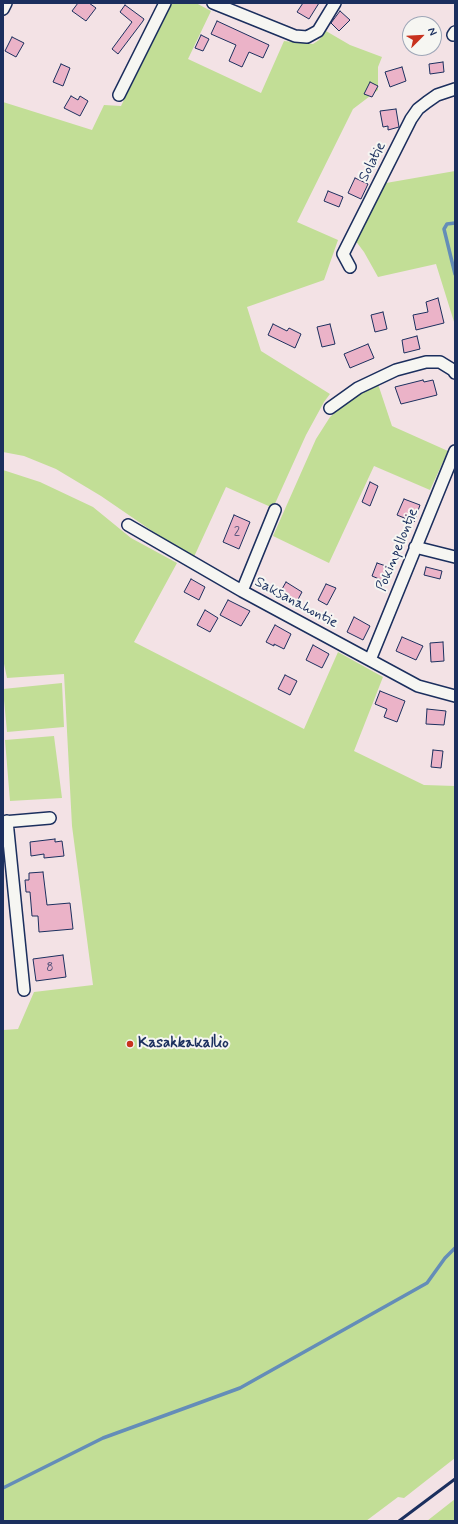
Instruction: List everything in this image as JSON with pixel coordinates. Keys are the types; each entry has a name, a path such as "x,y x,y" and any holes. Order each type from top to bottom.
{"street":[{"path":"3,9 6,3"},
{"path":"119,95 165,3"},
{"path":"213,3 295,36 307,36 318,31 335,3"},
{"name":"Solatie","path":"350,267 343,254 411,119 418,109 426,102 437,95 455,89"},
{"path":"330,408 358,388 396,370 426,362 440,362 453,370 455,373"},
{"name":"Pokinpellontie","path":"370,660 455,451"},
{"path":"242,591 275,510"},
{"name":"Saksanahontie","path":"128,525 242,591 418,686 455,696"},
{"path":"415,547 455,557"},
{"path":"24,990 5,822 50,818"}],"green space":[{"path":"172,3 196,3 211,11 188,59 261,93 284,41 313,44 319,40 326,31 350,45 382,57 378,67 378,90 353,109 297,222 338,240 324,280 247,307 261,351 330,394 306,435 273,508 226,487 193,559 101,496 56,469 24,456 3,452 3,102 92,130 104,105 121,106"},
{"path":"455,171 455,325 436,264 378,277 364,252 355,240 386,183"},
{"path":"378,384 392,426 448,451 430,490 374,466 329,563 273,536 316,439 330,417 347,402"},
{"path":"3,470 40,482 93,507 131,538 177,563 134,642 304,729 338,652 383,677 354,751 424,785 455,786 455,1458 404,1498 398,1497 366,1521 3,1521 3,1030 18,1029 34,992 93,985 72,826 64,674 7,678 3,659"},
{"path":"62,683 64,727 7,732 3,689"},
{"path":"54,736 62,798 10,801 5,740"},
{"path":"455,1499 455,1521 427,1521"}],"building":[{"path":"78,3 89,3 96,8 86,21 72,11"},
{"path":"303,3 319,3 309,19 297,12"},
{"path":"125,5 144,19 118,54 112,49 132,22 120,12"},
{"path":"340,11 350,20 339,31 331,23"},
{"path":"217,21 269,45 263,58 249,52 242,67 229,61 236,45 211,34"},
{"path":"201,35 209,39 203,51 195,48"},
{"path":"12,37 24,43 16,57 5,51"},
{"path":"443,62 444,72 430,74 429,64"},
{"path":"61,64 70,68 63,86 53,82"},
{"path":"402,67 406,81 390,87 385,72"},
{"path":"370,82 378,86 372,97 364,94"},
{"path":"71,96 78,100 80,96 88,101 80,116 64,108"},
{"path":"396,109 399,127 388,130 388,126 383,127 380,111"},
{"path":"355,178 368,184 361,199 348,193"},
{"path":"328,191 343,197 339,207 324,201"},
{"path":"438,298 444,323 416,330 413,315 428,312 426,302"},
{"path":"383,312 387,329 375,332 371,315"},
{"path":"273,324 287,331 289,328 301,334 295,348 268,335"},
{"path":"330,324 335,344 322,347 317,327"},
{"path":"417,336 420,349 404,353 402,340"},
{"path":"368,344 374,358 350,368 344,354"},
{"path":"423,380 424,382 433,380 437,395 401,404 395,387"},
{"path":"370,482 378,486 370,506 362,502"},
{"path":"404,499 420,505 414,522 397,515"},
{"path":"234,515 250,522 239,549 223,542"},
{"path":"377,563 392,568 386,582 372,576"},
{"path":"426,567 442,571 440,579 424,575"},
{"path":"191,579 205,587 199,600 184,592"},
{"path":"286,582 302,592 295,605 278,596"},
{"path":"326,584 336,588 327,605 318,600"},
{"path":"228,600 250,611 241,626 220,615"},
{"path":"205,610 218,618 210,632 197,625"},
{"path":"354,617 370,626 363,640 347,632"},
{"path":"275,625 291,634 284,649 266,642"},
{"path":"402,637 423,646 416,660 396,651"},
{"path":"443,642 444,661 431,662 430,643"},
{"path":"313,645 329,654 322,668 306,660"},
{"path":"285,675 297,681 290,695 278,689"},
{"path":"380,691 405,701 397,722 384,717 387,709 375,704"},
{"path":"427,709 446,711 444,725 426,724"},
{"path":"433,750 443,751 441,768 431,767"},
{"path":"55,839 55,842 62,841 64,856 44,858 44,854 31,856 30,842"},
{"path":"43,872 47,905 70,903 73,929 39,932 38,916 32,916 30,892 26,892 25,880 29,880 29,873"},
{"path":"63,955 66,977 36,981 33,959"}],"waterway":[{"path":"455,223 447,224 444,229 455,274"},
{"path":"3,1488 103,1438 240,1388 427,1283 445,1258 455,1248"}],"railway":[{"path":"399,1521 455,1479"}],"place":[{"name":"Kasakkakallio","path":"130,1044"}]}
